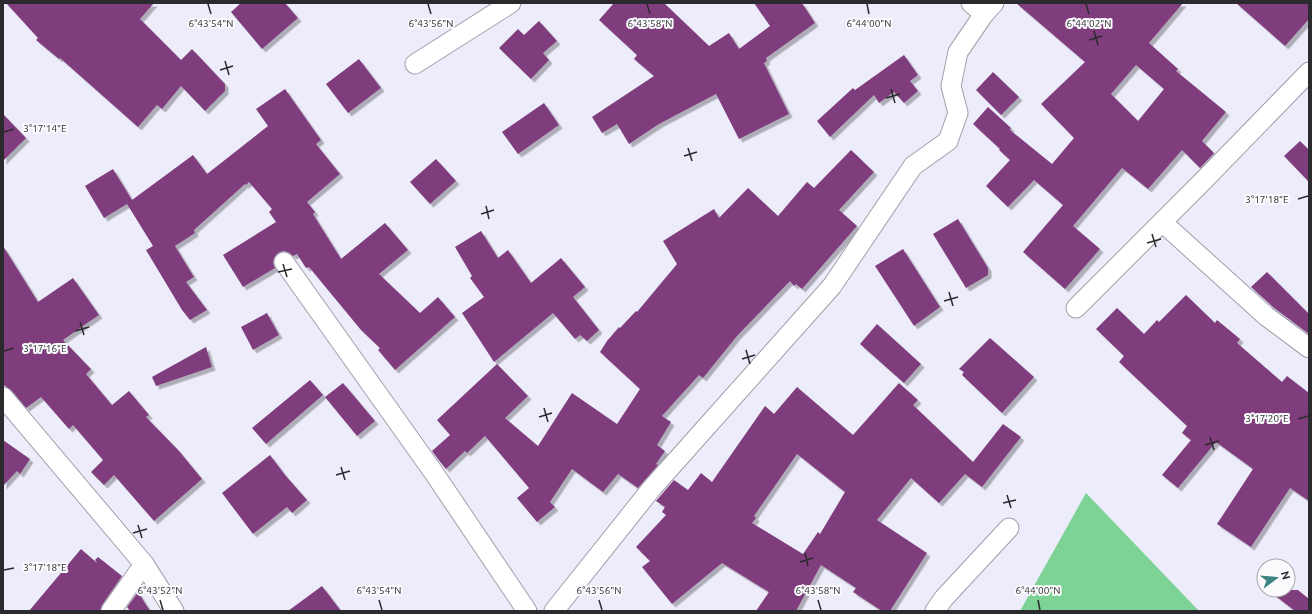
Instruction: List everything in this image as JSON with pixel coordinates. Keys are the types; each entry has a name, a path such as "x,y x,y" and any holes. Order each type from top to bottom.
{"street":[{"path":"415,64 511,3"},
{"path":"554,611 652,488 832,286 913,166 948,141 958,113 952,86 958,52 983,7"},
{"path":"1076,308 1208,177 1309,72"},
{"path":"1162,222 1266,316 1309,348"},
{"path":"284,262 434,473 527,611"},
{"path":"3,397 144,564 174,611"},
{"path":"935,611 944,598 1009,528"},
{"path":"111,611 144,564"}],"green space":[{"path":"1086,493 1199,611 1020,611"}],"building":[{"path":"6,3 154,3 140,19 181,60 192,49 225,84 225,91 205,111 181,86 162,109 157,105 138,127 60,58 59,59 36,40 38,38"},
{"path":"241,3 285,3 298,18 262,49 231,12"},
{"path":"614,3 664,3 709,46 729,33 739,49 770,26 754,3 802,3 815,23 766,58 767,61 764,63 789,114 739,139 716,94 659,124 629,144 617,124 602,133 592,117 654,76 634,59 637,55 599,20"},
{"path":"1016,3 1183,3 1149,43 1178,69 1176,71 1226,112 1202,141 1214,153 1200,168 1182,150 1148,189 1122,168 1073,226 1100,249 1065,289 1023,252 1063,205 1034,180 1008,207 986,186 1010,160 973,124 988,107 1011,128 1010,130 1052,164 1074,138 1041,104 1085,62","holes":["1136,65 1164,89 1138,121 1111,94"]},
{"path":"1236,3 1309,3 1309,19 1285,46"},
{"path":"539,21 557,41 543,53 549,60 531,79 499,48 518,29 524,35"},
{"path":"904,55 918,75 910,81 918,91 904,103 894,92 879,103 874,95 830,137 817,121 853,88 855,90"},
{"path":"359,59 381,88 348,113 326,84"},
{"path":"993,72 1019,97 1001,115 976,90"},
{"path":"285,89 321,140 316,144 340,174 307,202 315,212 313,214 341,259 385,223 408,250 379,274 420,313 438,297 455,317 395,370 378,350 380,348 361,330 309,267 306,268 297,254 293,256 288,252 283,251 278,253 274,258 273,263 275,268 243,287 223,255 276,222 269,212 272,209 249,182 194,230 195,233 175,246 194,277 186,282 207,310 190,320 182,310 146,250 153,246 127,204 104,218 85,186 113,169 132,200 193,155 207,174 268,126 256,109"},
{"path":"544,103 559,125 518,154 502,132"},
{"path":"3,114 26,138 3,161"},
{"path":"1300,141 1309,150 1309,182 1284,156"},
{"path":"851,150 874,172 839,210 857,226 802,289 796,284 794,286 790,281 737,336 703,378 699,375 662,416 671,422 657,445 665,451 656,464 658,465 638,488 618,474 603,492 572,469 550,502 555,507 537,522 517,498 529,488 485,436 467,453 465,451 446,469 432,451 450,435 437,420 497,364 528,396 505,418 538,446 572,393 617,424 640,389 600,352 619,327 620,328 636,311 637,312 677,264 663,241 714,209 719,218 748,188 778,216 807,182 814,188"},
{"path":"436,159 456,181 430,204 410,182"},
{"path":"958,219 988,268 988,275 966,288 933,234"},
{"path":"481,231 498,258 508,250 531,283 561,258 585,287 573,297 599,330 587,341 580,335 575,339 553,313 494,362 462,313 484,297 470,278 472,276 455,247"},
{"path":"3,246 38,302 73,278 99,315 63,340 91,369 86,374 112,405 129,391 149,415 146,417 179,451 202,479 154,521 114,475 104,485 91,472 103,460 73,425 69,429 41,397 26,408 11,390 3,384"},
{"path":"903,249 940,307 914,326 875,266"},
{"path":"1267,272 1309,314 1309,334 1273,307 1251,287"},
{"path":"1186,295 1215,323 1217,320 1240,339 1237,343 1282,382 1287,376 1309,393 1309,501 1290,488 1251,547 1217,524 1253,469 1216,442 1178,488 1162,475 1191,440 1182,433 1187,426 1119,362 1124,356 1096,329 1117,308 1144,334 1157,320 1159,322"},
{"path":"267,313 279,335 253,350 241,327"},
{"path":"877,324 921,364 904,383 860,344"},
{"path":"990,338 1034,377 1002,413 962,375 964,372 959,369"},
{"path":"206,347 212,367 156,386 152,377"},
{"path":"310,380 323,395 266,444 252,428"},
{"path":"343,383 375,421 357,436 325,397"},
{"path":"899,383 918,400 913,405 973,462 1003,424 1021,437 982,487 965,474 939,503 911,478 877,520 927,553 890,611 882,611 853,592 856,588 821,565 796,611 756,611 769,592 722,563 672,604 642,567 650,561 636,547 666,515 662,512 665,507 656,501 674,480 688,490 701,473 712,482 765,406 774,414 797,387 853,435","holes":["797,454 845,492 820,534 818,532 803,554 752,523 756,518 754,516"]},
{"path":"3,440 30,459 20,474 17,471 3,486"},
{"path":"270,455 307,500 292,513 287,507 253,534 222,493"},
{"path":"81,549 97,563 95,560 98,557 122,576 102,605 100,611 29,611"},
{"path":"322,586 341,611 288,611"},
{"path":"1296,590 1298,590 1309,599 1309,611 1295,611 1278,598 1296,598"},
{"path":"138,592 150,611 130,611 127,607"}]}
